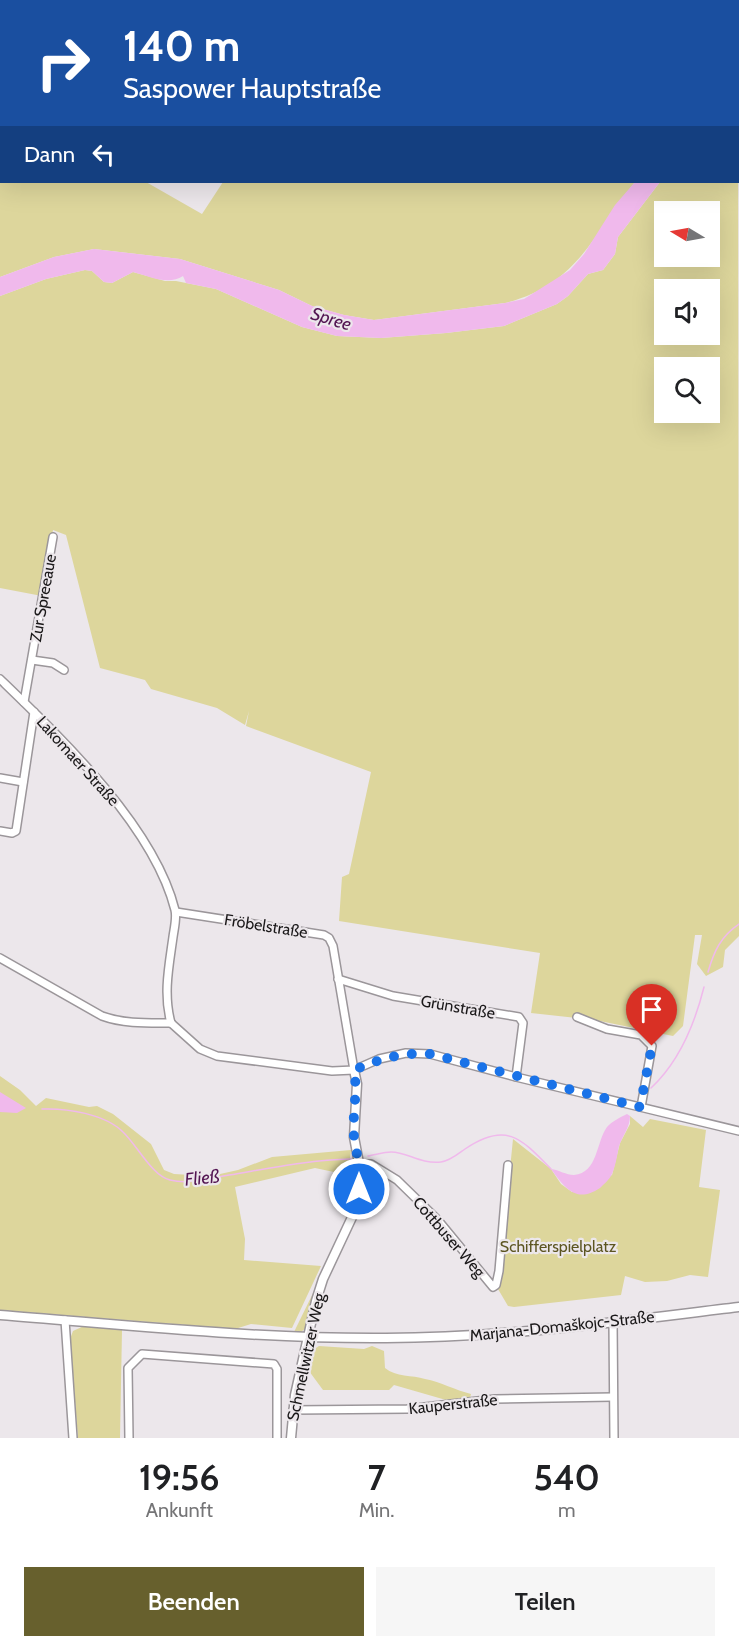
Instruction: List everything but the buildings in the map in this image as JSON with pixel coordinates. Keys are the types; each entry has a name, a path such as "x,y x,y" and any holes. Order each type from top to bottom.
{"street":[{"name":"Zur Spreeaue","path":"24,702 53,537"},
{"name":"Zur Spreeaue","path":"32,660 53,663 64,670"},
{"name":"Lakomaer Straße","path":"0,679 105,788 150,853 176,912 166,998 171,1023"},
{"path":"0,831 12,833 16,831 34,712"},
{"path":"0,778 23,782"},
{"name":"Fröbelstraße","path":"176,912 324,935 329,938 333,946 354,1070"},
{"path":"0,958 102,1016 113,1020 142,1023 171,1023 200,1049 217,1056 332,1071 354,1070 379,1059 406,1053 420,1053 440,1056 516,1077 739,1131"},
{"name":"Grünstraße","path":"338,979 393,996 519,1017 523,1023 516,1077"},
{"path":"577,1017 607,1029 641,1035 652,1046 640,1107"},
{"name":"Schmellwitzer Weg","path":"291,1438 292,1410 316,1301 323,1279 354,1213 362,1174 354,1137 357,1084 354,1070"},
{"name":"Cottbuser Weg","path":"360,1166 370,1164 397,1180 437,1219 493,1287 496,1285 499,1271 508,1165"},
{"name":"Marjana-Domaškojc-Straße","path":"65,1320 308,1337 385,1338 515,1332 739,1307"},
{"path":"0,1315 65,1320 73,1438"},
{"path":"613,1322 614,1438"},
{"path":"129,1438 128,1368 142,1354 274,1364 277,1369 277,1438"},
{"name":"Kauperstraße","path":"292,1410 407,1409 495,1399 613,1397"}],"green space":[{"path":"0,183 148,183 202,214 222,183 634,183 595,238 567,271 530,295 505,303 374,320 312,306 279,290 180,259 94,249 54,257 0,277"},
{"path":"659,183 738,183 739,936 725,950 723,967 706,976 697,964 702,935 695,935 683,1026 673,1036 595,1020 531,1013 540,953 339,921 342,877 349,874 371,772 246,726 249,711 245,725 217,708 151,689 145,680 100,668 66,535 53,530 42,596 0,588 0,296 46,279 85,270 92,271 104,282 112,283 133,272 165,281 216,289 302,327 337,336 381,338 504,326 557,304 568,296 588,274 603,270 615,254 618,237"},
{"path":"0,1076 20,1090 36,1106 46,1098 89,1107 97,1106 113,1114 151,1144 164,1170 174,1174 211,1176 238,1170 272,1157 351,1150 348,1175 315,1168 235,1187 245,1239 244,1260 321,1266 292,1328 251,1324 235,1329 0,1310"},
{"name":"Schifferspielplatz","path":"630,1116 643,1127 650,1119 706,1130 699,1187 720,1190 708,1277 690,1275 667,1281 645,1282 625,1276 621,1295 508,1306 498,1289 513,1139 551,1169 561,1184 572,1192 612,1175 620,1143 630,1124"},
{"path":"319,1281 307,1327 301,1332 294,1332"},
{"path":"84,1326 122,1330 120,1438 78,1438 70,1339 73,1331"},
{"path":"319,1346 364,1349 372,1346 384,1351 385,1368 389,1371 437,1382 471,1394 470,1398 446,1400 394,1385 389,1390 323,1390 309,1371 313,1350"}],"water":[{"name":"Spree","path":"634,183 659,183 618,237 615,254 603,270 588,274 568,296 557,304 504,326 381,338 337,336 302,327 216,289 186,283 183,276 165,280 133,272 112,283 104,282 92,271 85,270 46,279 0,296 0,277 54,257 94,249 180,259 279,290 312,306 374,320 505,303 524,299 570,270 584,254 615,205"},
{"path":"0,1092 26,1108 17,1113 0,1112"},
{"path":"627,1114 630,1116 629,1124 608,1180 592,1193 578,1194 566,1188 551,1169 574,1175 588,1169 607,1127"}],"waterway":[{"path":"708,972 719,945 739,924"},
{"path":"651,1088 670,1066 685,1041 704,987"},
{"name":"Fließ","path":"42,1109 85,1113 106,1121 123,1132 157,1173 170,1180 185,1182 275,1167 351,1159"},
{"name":"Fließ","path":"368,1156 391,1152 426,1161 441,1162 451,1159 479,1141 502,1135 521,1142 551,1169"}],"route":[{"path":"359,1189 362,1174 354,1137 357,1084 354,1070 379,1059 406,1053 430,1054 640,1107 652,1046"}]}
